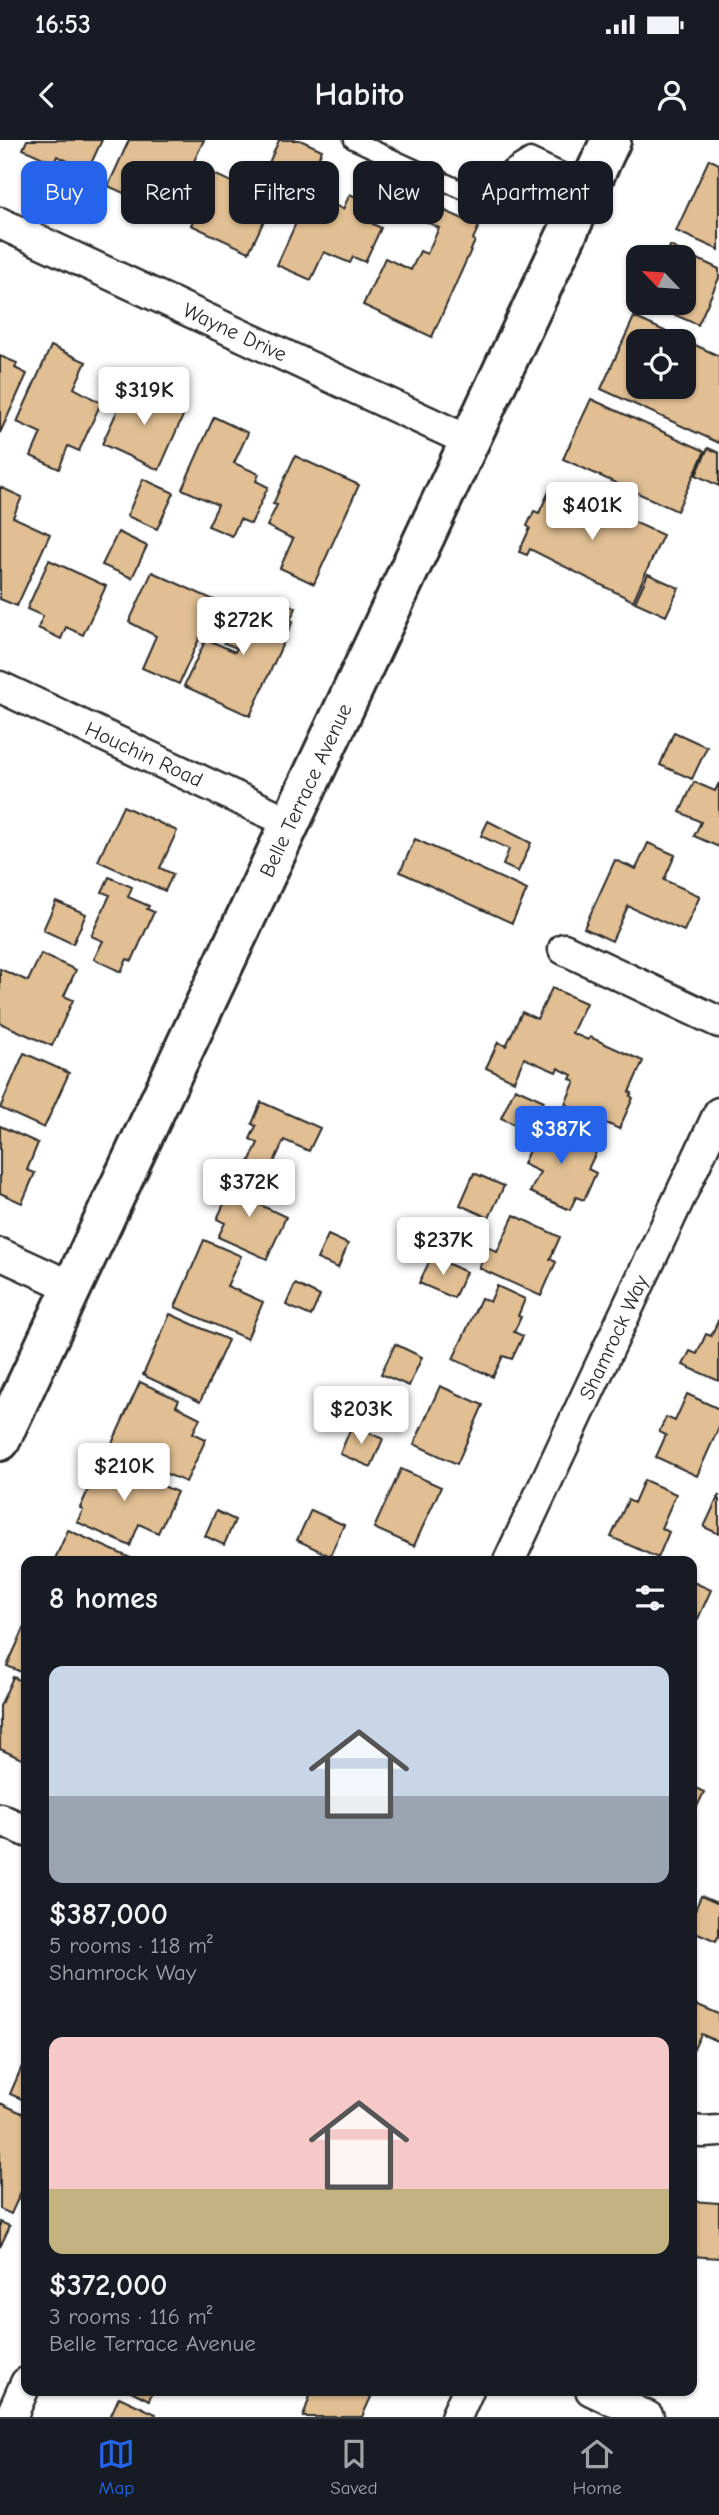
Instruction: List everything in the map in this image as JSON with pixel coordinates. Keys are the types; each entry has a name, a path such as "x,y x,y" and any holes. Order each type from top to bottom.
{"street":[{"name":"Belle Terrace Avenue","path":"601,161 611,140"},
{"name":"Wayne Drive","path":"0,223 469,441"},
{"name":"Belle Terrace Avenue","path":"0,1441 572,224"},
{"name":"Houchin Road","path":"0,687 289,822"},
{"path":"565,949 719,1021"},
{"name":"Shamrock Way","path":"511,1556 719,1113"},
{"path":"0,1254 72,1287"},
{"path":"0,1819 21,1829"},
{"path":"697,2131 719,2131"},
{"path":"10,2417 21,2394"},
{"path":"456,2417 465,2396"},
{"path":"604,2396 648,2417"}],"lane":[{"path":"353,140 458,188"}],"building":[{"path":"27,140 102,140 92,161 68,161 57,156 55,161 50,161 23,149"},
{"path":"129,140 204,140 194,161 121,161 121,192 108,186"},
{"path":"279,140 300,140 322,150 317,161 270,161"},
{"path":"709,159 719,164 719,250 676,231"},
{"path":"215,174 229,181 229,224 262,224 249,252 191,225 215,224"},
{"path":"350,194 353,196 353,224 373,224 381,228 365,262 353,257 350,263 324,252 311,280 277,265 295,224 339,224 339,207 343,209"},
{"path":"444,210 458,217 458,224 479,226 473,239 475,241 432,337 363,305 385,258 411,270 420,251 427,254 439,228 431,224 444,224"},
{"path":"696,258 719,269 719,278 698,325 675,315 696,315"},
{"path":"634,317 660,329 628,329"},
{"path":"626,334 626,399 696,399 696,345 719,356 719,443 601,389"},
{"path":"51,346 86,362 74,388 101,403 79,451 68,446 59,469 31,456 41,433 17,422"},
{"path":"0,356 17,363 15,368 27,374 0,433"},
{"path":"130,383 186,409 159,470 102,444"},
{"path":"591,399 705,451 677,511 563,459"},
{"path":"214,417 248,433 234,463 259,474 256,481 268,487 251,524 240,519 232,536 208,526 218,505 182,489"},
{"path":"708,448 719,453 719,486 696,475"},
{"path":"295,456 359,485 314,584 280,568 293,539 267,526 277,505 273,504"},
{"path":"143,479 174,493 157,529 127,516"},
{"path":"552,485 663,535 633,601 530,549 527,555 519,552 534,511 539,513"},
{"path":"0,487 22,497 13,517 50,534 17,606 0,599"},
{"path":"118,532 147,546 132,578 102,565"},
{"path":"49,560 106,586 83,635 66,627 61,639 38,628 43,616 27,609"},
{"path":"152,572 216,601 179,684 142,668 156,636 129,622"},
{"path":"648,574 679,588 666,616 635,602"},
{"path":"266,594 296,608 290,620 293,621 250,716 184,686 206,639 235,652 237,648 224,643 237,614 250,620 257,604 262,606"},
{"path":"674,732 707,747 692,779 660,765"},
{"path":"694,782 715,791 719,783 719,847 694,836 701,822 680,812"},
{"path":"123,806 177,831 160,868 173,874 165,891 98,861"},
{"path":"488,821 531,843 518,872 503,865 509,849 481,836"},
{"path":"415,839 527,890 512,923 400,872"},
{"path":"648,843 675,855 664,880 700,896 684,931 628,906 612,941 584,928 615,860 636,869"},
{"path":"109,877 132,887 128,897 149,906 147,909 154,912 132,961 127,959 121,972 94,959 103,941 91,936 110,895 102,892"},
{"path":"56,901 86,914 73,944 43,930"},
{"path":"41,954 76,970 64,996 73,1000 52,1046 0,1023 0,969 28,981"},
{"path":"552,988 586,1003 572,1033 588,1040 590,1037 643,1061 629,1092 633,1098 619,1129 565,1104 575,1081 570,1079 572,1075 558,1068 556,1072 524,1058 514,1081 486,1068 498,1042 506,1046 522,1012 537,1019"},
{"path":"24,1053 69,1073 44,1128 0,1108"},
{"path":"515,1088 544,1101 529,1131 501,1118"},
{"path":"261,1102 320,1128 309,1151 284,1140 270,1171 249,1162 258,1143 250,1139 256,1126 252,1124"},
{"path":"540,1125 557,1133 559,1127 599,1146 588,1169 596,1173 584,1200 576,1197 570,1210 530,1192 540,1172 523,1164"},
{"path":"0,1126 38,1143 27,1170 35,1173 22,1203 0,1193"},
{"path":"239,1171 261,1181 252,1201 286,1217 267,1259 218,1237 225,1223 217,1219"},
{"path":"474,1173 504,1186 489,1218 460,1205"},
{"path":"514,1215 560,1237 550,1259 556,1262 541,1296 479,1268 488,1247 497,1252"},
{"path":"328,1235 348,1244 338,1268 317,1259"},
{"path":"204,1240 241,1256 227,1286 263,1302 247,1339 175,1307"},
{"path":"432,1256 466,1272 454,1298 419,1283"},
{"path":"295,1284 320,1296 311,1316 286,1305"},
{"path":"497,1286 525,1299 514,1332 523,1336 512,1359 503,1356 493,1377 453,1359 481,1298 490,1302"},
{"path":"170,1314 228,1340 200,1402 143,1375"},
{"path":"719,1319 719,1381 683,1365 690,1351 697,1354 706,1334 711,1336"},
{"path":"395,1344 422,1357 409,1386 381,1374"},
{"path":"140,1382 179,1400 176,1406 200,1418 193,1433 206,1439 186,1482 109,1450"},
{"path":"440,1386 483,1405 457,1464 414,1444"},
{"path":"687,1394 719,1409 719,1427 697,1476 656,1457 666,1435 659,1432 666,1417 675,1421"},
{"path":"352,1425 383,1439 371,1467 340,1454"},
{"path":"102,1459 177,1492 158,1533 139,1524 130,1546 77,1522 83,1510 80,1508"},
{"path":"401,1469 441,1487 414,1546 374,1528"},
{"path":"644,1480 676,1494 661,1528 669,1532 659,1556 611,1537 628,1500 634,1503"},
{"path":"719,1495 719,1534 704,1527"},
{"path":"311,1510 344,1525 330,1556 297,1540"},
{"path":"216,1511 235,1520 224,1545 205,1536"},
{"path":"68,1530 126,1556 56,1556"},
{"path":"697,1584 711,1590 697,1621"},
{"path":"21,1635 21,1672 7,1666"},
{"path":"13,1677 21,1681 21,1759 0,1749 0,1706"},
{"path":"697,1789 704,1792 697,1807"},
{"path":"701,1896 719,1904 719,1935 716,1941 697,1933 697,1905"},
{"path":"697,2005 719,2014 719,2042 701,2034 697,2042"},
{"path":"21,2069 21,2099 10,2094"},
{"path":"0,2103 21,2113 21,2192 11,2214 0,2209"},
{"path":"697,2201 719,2203 719,2258 697,2256"},
{"path":"0,2222 10,2226 0,2247"},
{"path":"310,2396 371,2397 362,2417 303,2417"},
{"path":"119,2397 156,2414 155,2417 110,2417"}]}
